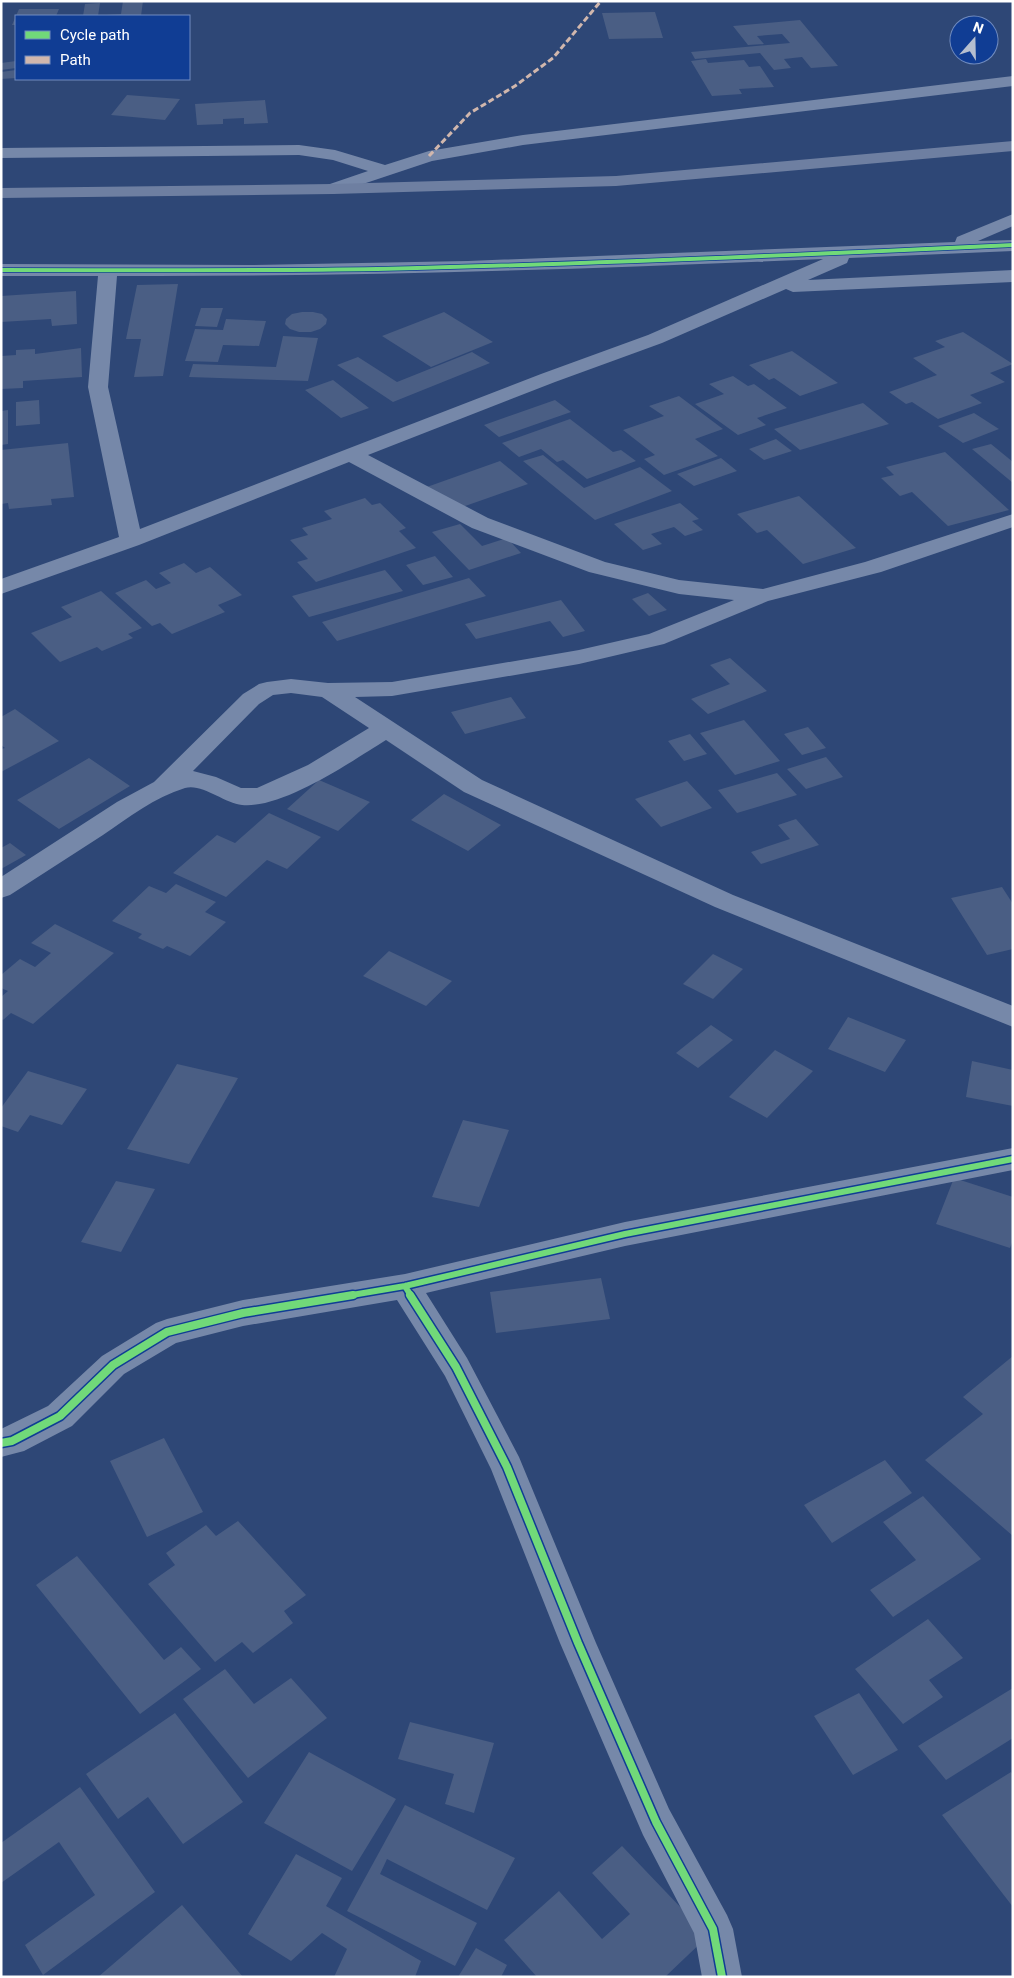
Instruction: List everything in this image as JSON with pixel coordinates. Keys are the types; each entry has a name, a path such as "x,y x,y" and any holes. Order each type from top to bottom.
{"highway":[{"path":"1,193 333,189 616,181 1013,146"}],"street":[{"path":"333,189 429,156 523,140 1013,81"},
{"path":"1,153 299,150 335,155 386,171"},
{"path":"945,248 1013,219"},
{"path":"1,270 305,270 622,262 1013,245"},
{"path":"1,587 132,540 548,378 655,339 852,253"},
{"path":"108,270 98,387 132,540"},
{"path":"779,286 1013,276"},
{"path":"351,455 480,523 597,567 679,587 763,596"},
{"path":"164,786 251,699 267,690 291,686 328,690 392,689 578,657 656,639 763,596 873,567 1013,520"},
{"path":"328,690 473,786 715,897 1013,1017"},
{"path":"1,889 123,810 164,786 187,779 208,781 226,791 244,797 273,793 322,767 386,729"},
{"path":"1,1443 12,1441 60,1416 113,1365 167,1332 243,1313 405,1286 625,1234 1013,1159"},
{"path":"405,1286 456,1367 507,1467 578,1643 652,1813 713,1929 722,1977"}],"building":[{"path":"123,1 143,1 141,15 106,15 121,14"},
{"path":"100,3 98,15 83,15 85,4"},
{"path":"19,9 59,9 56,15 16,15"},
{"path":"655,12 663,38 609,39 602,13"},
{"path":"800,20 838,66 811,68 802,57 784,59 791,68 774,70 760,53 695,59 691,52 790,43 782,34 757,36 764,44 748,45 733,26"},
{"path":"706,59 708,63 744,60 749,67 760,66 774,87 739,89 742,94 712,96 691,61"},
{"path":"15,61 15,68 1,70 1,63"},
{"path":"15,70 15,78 1,79 1,72"},
{"path":"127,95 180,99 165,120 111,115"},
{"path":"265,100 268,123 244,124 244,118 223,119 223,124 197,125 195,104"},
{"path":"178,284 163,376 134,377 141,339 126,339 137,285"},
{"path":"76,291 77,324 52,326 51,319 1,322 1,296"},
{"path":"201,308 223,308 217,327 195,326"},
{"path":"302,312 322,314 327,319 326,324 320,329 311,332 299,332 290,329 285,324 286,319 292,314"},
{"path":"444,312 493,342 431,367 382,336"},
{"path":"226,319 266,321 259,346 223,345 218,362 185,361 195,329 223,330"},
{"path":"963,332 1013,364 990,373 1005,382 970,395 982,403 938,419 912,402 906,404 889,392 937,375 913,358 945,347 935,341"},
{"path":"283,336 318,338 308,381 189,377 193,364 276,367"},
{"path":"81,348 82,377 23,381 23,388 1,389 1,356 16,355 16,350 35,349 35,354"},
{"path":"792,351 838,383 800,396 774,378 769,380 749,365"},
{"path":"472,352 490,363 393,402 337,365 358,357 397,382"},
{"path":"733,376 748,386 754,384 787,408 757,418 766,425 738,435 695,404 724,394 709,384"},
{"path":"333,380 369,408 341,418 305,390"},
{"path":"679,396 723,429 695,439 718,456 664,475 644,459 655,455 623,430 664,416 649,406"},
{"path":"39,400 40,424 16,426 16,402"},
{"path":"555,400 571,412 499,437 484,425"},
{"path":"863,403 889,424 800,450 774,429"},
{"path":"8,410 8,444 1,445 1,411"},
{"path":"974,413 999,429 963,443 938,426"},
{"path":"570,419 613,452 621,450 636,461 587,479 563,460 557,462 541,449 519,457 502,443"},
{"path":"776,439 792,451 764,460 749,449"},
{"path":"68,443 74,497 51,499 52,505 9,509 8,503 1,504 1,450"},
{"path":"991,444 1013,462 1013,483 972,449"},
{"path":"945,452 1009,510 948,526 912,492 900,496 881,478 894,475 886,467"},
{"path":"543,455 584,488 640,467 672,491 595,520 523,461"},
{"path":"721,458 737,471 694,486 677,474"},
{"path":"500,461 528,484 451,511 424,488"},
{"path":"799,496 856,548 803,564 767,530 757,533 737,514"},
{"path":"365,498 372,505 380,503 406,528 399,531 416,548 316,582 297,562 308,559 290,540 308,535 302,528 332,519 324,511"},
{"path":"680,503 699,519 692,521 703,530 685,536 674,527 651,534 662,544 643,550 614,524"},
{"path":"460,524 482,546 507,538 521,553 469,570 432,532"},
{"path":"435,556 453,577 423,585 406,565"},
{"path":"184,563 196,573 210,567 242,595 218,605 225,612 172,634 160,623 152,626 115,593 146,580 156,589 171,583 159,573"},
{"path":"385,570 403,591 309,617 292,596"},
{"path":"469,578 486,596 337,641 322,622"},
{"path":"101,591 142,628 128,634 133,638 102,651 97,647 60,662 31,633 72,617 61,607"},
{"path":"648,593 667,610 649,616 632,599"},
{"path":"561,600 585,631 563,637 550,621 476,639 465,624"},
{"path":"730,658 767,691 708,714 691,699 730,684 710,665"},
{"path":"511,697 526,718 465,734 451,712"},
{"path":"15,709 59,741 1,772 1,749 5,748 1,745 1,717"},
{"path":"744,720 780,761 735,775 700,733"},
{"path":"808,727 826,748 802,755 784,734"},
{"path":"690,734 707,754 684,761 668,741"},
{"path":"826,757 843,777 806,789 787,769"},
{"path":"89,758 130,786 59,829 17,800"},
{"path":"777,773 797,795 737,813 718,790"},
{"path":"319,780 370,802 338,831 287,809"},
{"path":"687,781 712,808 661,827 635,799"},
{"path":"444,794 501,825 468,851 411,820"},
{"path":"269,813 321,837 287,869 267,860 226,897 173,873 217,835 235,843"},
{"path":"796,819 819,845 761,864 751,852 790,839 778,825"},
{"path":"10,843 26,855 1,869 1,848"},
{"path":"176,884 216,902 205,912 226,922 190,956 167,946 163,949 138,938 142,934 112,921 149,886 166,893"},
{"path":"1002,887 1013,904 1013,949 987,955 951,898"},
{"path":"55,924 114,953 33,1024 11,1013 3,1020 1,1019 1,997 8,991 1,988 1,975 20,959 35,967 51,953 31,943"},
{"path":"389,951 452,981 426,1006 363,976"},
{"path":"713,954 743,969 713,999 683,984"},
{"path":"848,1017 906,1040 885,1072 828,1049"},
{"path":"711,1025 733,1040 698,1068 676,1053"},
{"path":"775,1050 813,1071 767,1118 729,1097"},
{"path":"972,1061 1013,1070 1013,1106 966,1097"},
{"path":"177,1064 238,1078 189,1164 127,1149"},
{"path":"28,1071 87,1089 62,1125 30,1115 18,1132 1,1126 1,1108"},
{"path":"463,1120 509,1130 479,1207 432,1197"},
{"path":"954,1178 1013,1197 1013,1240 1010,1248 936,1224"},
{"path":"116,1181 155,1189 121,1252 81,1242"},
{"path":"601,1278 610,1319 496,1333 490,1292"},
{"path":"1013,1356 1013,1536 925,1460 983,1414 963,1397"},
{"path":"164,1438 203,1512 147,1537 110,1461"},
{"path":"885,1460 912,1493 832,1543 804,1505"},
{"path":"923,1496 981,1559 893,1617 870,1590 916,1560 883,1522"},
{"path":"238,1521 306,1595 284,1611 293,1623 253,1653 242,1642 215,1662 148,1584 175,1565 166,1553 206,1525 216,1536"},
{"path":"77,1556 164,1660 181,1647 201,1669 140,1714 36,1585"},
{"path":"928,1619 963,1658 929,1680 943,1697 903,1724 855,1669"},
{"path":"225,1669 254,1704 291,1678 327,1718 248,1778 183,1699"},
{"path":"1013,1688 1013,1738 946,1780 918,1746"},
{"path":"859,1693 898,1750 853,1775 814,1716"},
{"path":"175,1713 243,1802 183,1844 148,1797 118,1819 86,1774"},
{"path":"410,1722 494,1743 474,1813 445,1804 454,1774 398,1759"},
{"path":"309,1752 396,1799 352,1871 264,1823"},
{"path":"1011,1772 1013,1775 1013,1907 942,1815"},
{"path":"80,1787 155,1892 43,1975 25,1945 95,1895 59,1842 1,1883 1,1843"},
{"path":"405,1805 515,1858 487,1910 387,1859 380,1874 477,1923 455,1966 347,1911"},
{"path":"622,1846 708,1936 665,1977 537,1977 504,1940 559,1891 602,1939 630,1914 592,1873"},
{"path":"296,1854 342,1878 326,1906 421,1961 415,1977 334,1977 347,1949 322,1933 291,1961 248,1934"},
{"path":"182,1905 243,1977 98,1977"},
{"path":"476,1948 507,1965 501,1977 458,1977"}],"marked path":[{"path":"429,156 470,113 515,86 553,58 601,1"}],"cycle path":[{"path":"1,270 250,270 468,267 1013,245"},
{"path":"1,1443 12,1441 60,1416 113,1365 167,1332 243,1313 405,1286 625,1234 1013,1159"},
{"path":"405,1286 456,1367 507,1467 578,1643 656,1822 713,1929 722,1977"}]}
